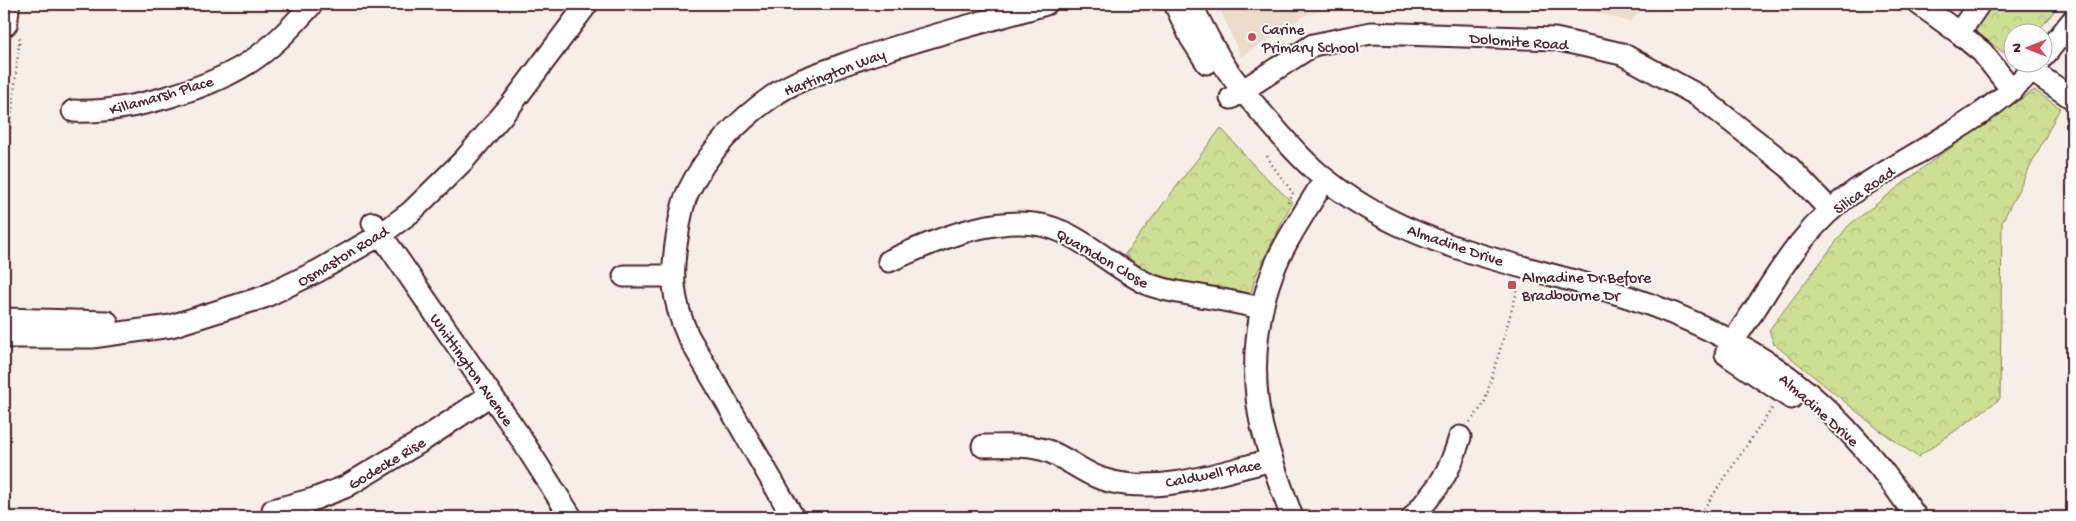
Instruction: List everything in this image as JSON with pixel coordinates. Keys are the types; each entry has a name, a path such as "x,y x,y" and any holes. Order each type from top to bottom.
{"main road":[{"path":"6,4 12,28"}],"street":[{"name":"Killamarsh Place","path":"73,111 105,111 128,106 210,82 238,70 276,42 312,4"},
{"name":"Osmaston Road","path":"4,338 92,337 171,326 204,318 264,297 318,271 376,229 460,145 512,81 569,4"},
{"name":"Osmaston Road","path":"4,319 104,322 132,320 192,307 222,298 286,273 376,229 417,206 483,139 587,4"},
{"name":"Hartington Way","path":"793,517 688,336 679,316 674,298 675,250 688,193 722,141 749,114 774,95 805,78 871,55 1046,4"},
{"name":"Almadine Drive","path":"1175,4 1191,38 1236,94 1283,140 1322,184 1348,209 1390,234 1443,256 1626,309 1770,364 1827,411 1868,454 1908,516"},
{"name":"Almadine Drive","path":"1191,4 1236,94"},
{"path":"1919,4 1960,32 1982,52 2012,90"},
{"path":"1960,32 1979,4"},
{"name":"Silica Road","path":"2054,43 2072,21"},
{"name":"Dolomite Road","path":"1236,94 1313,45 1372,33 1556,39 1622,54 1699,96 1789,167 1830,210"},
{"name":"Silica Road","path":"1729,348 1786,259 1805,235 1830,210 1854,192 1971,119 2012,90 2029,72"},
{"path":"2047,72 2072,98"},
{"path":"1292,517 1272,460 1262,425 1258,401 1256,372 1261,308 1280,254 1322,184"},
{"name":"Almadine Drive","path":"1322,184 1392,220 1452,246 1642,302 1729,348 1816,419 1847,449 1908,516"},
{"name":"Quarndon Close","path":"889,261 927,244 963,232 996,225 1034,222 1062,231 1136,278 1169,292 1204,296 1261,308"},
{"name":"Whittington Avenue","path":"376,229 518,434 571,517"},
{"path":"624,276 674,276"},
{"name":"Godecke Rise","path":"273,510 314,499 345,487 420,442 490,395"},
{"path":"1413,517 1442,483 1453,460 1460,437"},
{"name":"Caldwell Place","path":"983,446 1027,447 1047,450 1095,477 1114,482 1138,484 1165,483 1202,478 1272,460"}],"path":[{"path":"4,188 12,28"},
{"path":"1460,437 1484,404 1520,279"},
{"path":"1698,517 1784,392"}],"shaded area":[{"name":"Carine Primary School","path":"1218,4 1342,4 1304,16 1241,57"},
{"path":"1565,4 1646,4 1630,22"}],"green space":[{"path":"1988,4 2060,4 2045,22 2004,22 2004,53 1975,31"},
{"path":"2034,90 2060,108 2002,222 2000,399 1918,457 1878,429 1774,344 1769,330 1848,226 1933,160"},
{"path":"1221,128 1258,170 1292,202 1256,275 1251,293 1147,275 1125,254"}],"place":[{"name":"Carine Primary School","path":"1252,37"},
{"name":"Almadine Dr Before Bradbourne Dr","path":"1512,285"}]}
